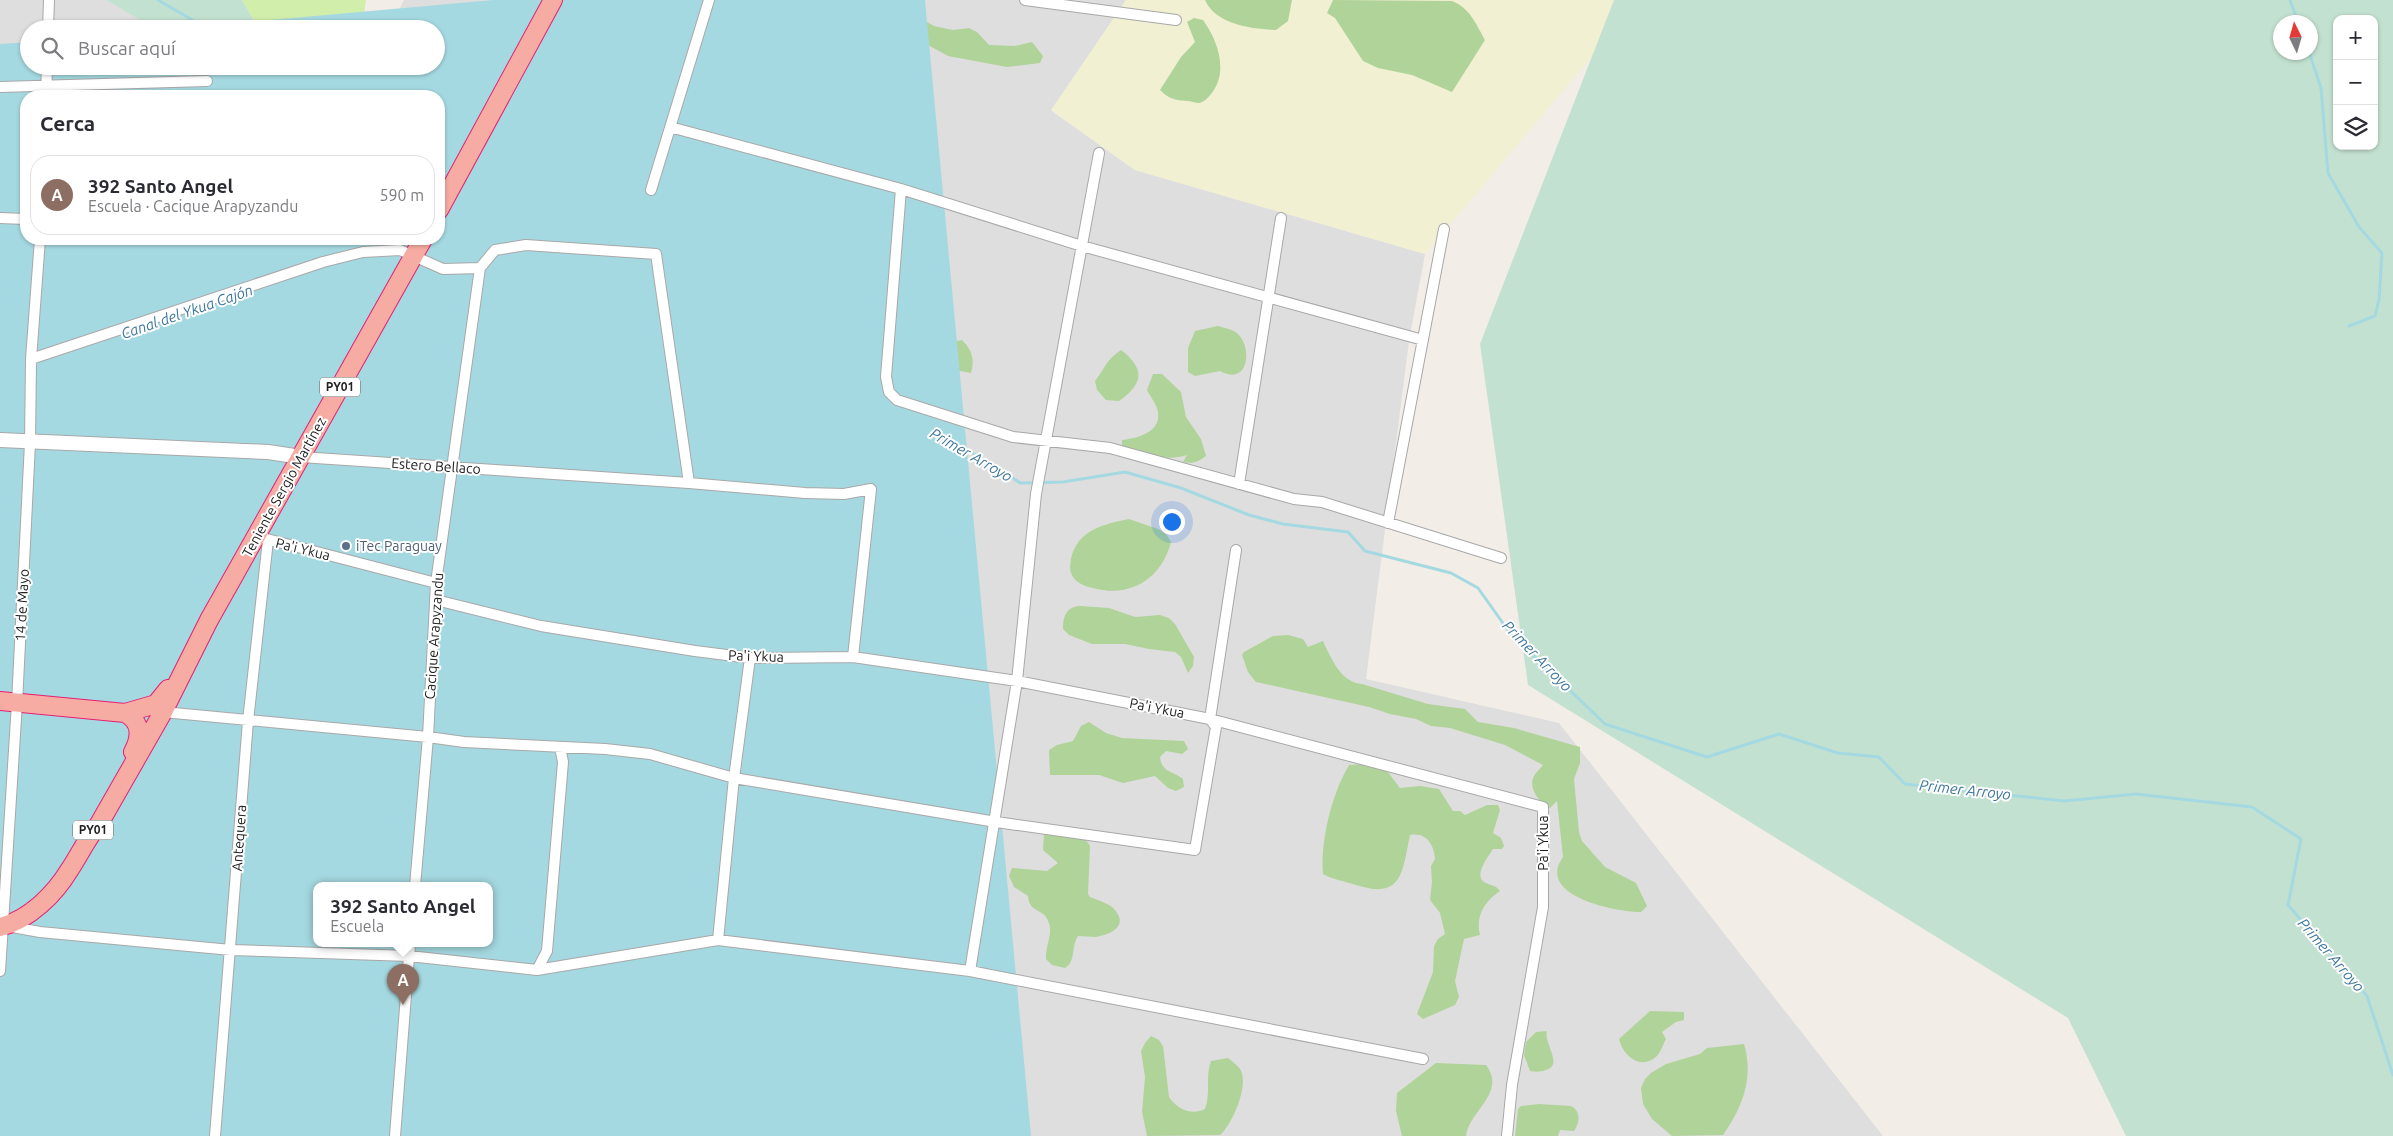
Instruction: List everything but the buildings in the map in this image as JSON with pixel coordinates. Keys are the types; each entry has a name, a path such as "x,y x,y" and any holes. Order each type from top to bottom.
{"highway":[{"path":"445,199 553,0"},
{"name":"Teniente Sergio Martínez","path":"163,712 209,620 262,538 301,456 420,245"},
{"path":"125,713 156,704 166,693 184,659 209,620"},
{"path":"9,702 125,713 134,717 138,726 138,742 95,821 90,835"},
{"name":"PY01","path":"2,926 21,919 53,892 70,871 163,712"}],"street":[{"path":"48,20 49,0"},
{"path":"651,190 709,0"},
{"path":"1025,0 1060,3 1176,20"},
{"path":"47,75 47,90"},
{"path":"76,90 207,81"},
{"path":"0,87 28,90"},
{"path":"670,127 900,189 1082,246 1423,340"},
{"path":"970,971 1018,681 1039,476 1099,153"},
{"path":"900,189 886,377 890,392 897,400 1013,437 1110,448 1294,499 1322,502 1501,558"},
{"path":"0,218 20,219"},
{"path":"1239,484 1281,218"},
{"path":"1388,523 1444,229"},
{"path":"31,358 323,262 363,252 400,250 443,269 480,268 495,250 526,244 656,254 689,483"},
{"name":"14 de Mayo","path":"0,971 9,702 30,443 31,358 40,245"},
{"name":"Cacique Arapyzandu","path":"415,882 428,737 436,583 480,268"},
{"name":"Estero Bellaco","path":"0,440 30,443 268,452 453,468 689,483 804,493 844,494 871,489 853,657"},
{"name":"Pa'i Ykua","path":"262,538 436,583"},
{"name":"Antequera","path":"216,1136 262,538"},
{"path":"163,712 464,742 650,754 734,778 996,822 1195,850 1216,727 1210,719 1236,550"},
{"name":"Pa'i Ykua","path":"436,600 541,626 632,642 750,658 853,657 1018,681 1210,719 1543,806 1543,907 1512,1085 1507,1136"},
{"path":"718,940 734,778 750,658"},
{"path":"537,970 547,952 562,762 560,748"},
{"path":"2,926 40,932 231,950 409,956 537,970 718,940 970,971 1423,1059"},
{"path":"395,1136 410,947"}],"shaded area":[{"path":"0,0 106,0 140,20 20,20 20,75 27,75 26,90 20,90 20,245 445,245 445,90 439,90 438,75 445,75 445,20 394,20 404,0 1126,0 1052,111 1135,170 1425,254 1409,341 1366,679 1559,723 1883,1136 0,1136"}],"green space":[{"path":"106,0 242,0 254,20 140,20"},
{"path":"242,0 366,0 363,20 254,20"},
{"path":"1126,0 1640,0 1425,254 1135,170 1051,110"},
{"path":"1205,0 1292,0 1288,21 1276,30 1246,27 1226,20 1210,8"},
{"path":"1333,0 1452,1 1468,12 1485,40 1452,92 1412,75 1378,68 1363,61 1335,18 1327,13"},
{"path":"1614,0 2393,0 2393,1136 2126,1136 2068,1018 1528,685 1480,344"},
{"path":"911,13 934,26 953,30 969,28 977,32 989,45 1015,46 1032,42 1043,56 1040,63 1007,67 948,56 926,44"},
{"path":"1194,18 1203,20 1213,37 1217,47 1220,66 1219,76 1211,94 1203,102 1199,103 1172,99 1160,90 1181,57 1195,42 1187,22"},
{"path":"1218,326 1237,333 1242,339 1246,355 1242,370 1237,374 1230,375 1220,371 1195,376 1188,372 1188,348 1195,331"},
{"path":"962,340 972,355 971,373 954,370 937,345"},
{"path":"1121,350 1135,364 1138,370 1137,382 1133,389 1119,401 1106,400 1097,390 1095,381 1108,361"},
{"path":"1153,374 1162,374 1181,392 1186,417 1201,439 1206,456 1200,460 1187,463 1183,462 1187,455 1172,458 1146,455 1122,448 1122,440 1141,436 1152,430 1156,425 1158,412 1147,390"},
{"path":"1129,519 1158,529 1166,534 1171,542 1161,565 1144,582 1122,590 1097,589 1075,580 1070,571 1070,566 1074,549 1079,541 1085,535 1101,526"},
{"path":"1080,606 1109,608 1135,617 1160,615 1169,618 1175,624 1194,657 1193,666 1188,673 1181,657 1175,652 1125,644 1092,644 1069,635 1063,629 1065,616 1072,608"},
{"path":"1288,635 1303,639 1308,647 1323,641 1338,668 1348,679 1355,683 1428,704 1465,709 1478,722 1514,728 1580,747 1580,763 1574,779 1579,832 1582,841 1605,867 1636,883 1647,906 1641,912 1598,905 1569,892 1560,882 1557,871 1563,857 1557,801 1550,808 1546,806 1536,796 1532,782 1536,773 1543,765 1505,745 1450,728 1431,726 1416,719 1390,714 1369,707 1256,682 1248,672 1242,655 1244,652 1273,636"},
{"path":"1089,722 1106,733 1122,738 1184,741 1188,749 1182,754 1166,751 1160,757 1165,769 1183,779 1184,787 1176,791 1168,788 1155,776 1123,783 1099,775 1050,775 1049,750 1057,745 1073,741 1081,726"},
{"path":"1365,764 1384,767 1400,788 1420,786 1439,789 1453,811 1460,811 1465,815 1487,805 1498,805 1500,810 1493,833 1501,838 1504,846 1502,849 1493,849 1482,867 1480,876 1486,883 1500,891 1490,899 1482,910 1479,922 1480,935 1464,939 1455,981 1459,997 1455,1005 1423,1019 1417,1014 1433,972 1434,946 1438,939 1445,934 1440,913 1430,900 1431,866 1435,859 1431,844 1421,835 1410,835 1405,861 1398,880 1392,886 1383,889 1371,889 1323,874 1325,833 1337,789 1349,765"},
{"path":"1044,834 1072,834 1087,841 1090,846 1088,894 1090,897 1113,908 1120,921 1116,929 1106,934 1095,937 1078,936 1071,962 1065,968 1052,965 1046,959 1050,932 1047,918 1031,906 1028,896 1014,887 1009,876 1012,868 1047,871 1058,863 1043,850"},
{"path":"1650,1011 1684,1012 1684,1020 1676,1022 1662,1032 1666,1039 1657,1056 1645,1062 1639,1062 1624,1051 1619,1039"},
{"path":"1547,1031 1553,1063 1551,1067 1544,1071 1530,1071 1524,1055 1526,1042 1536,1032"},
{"path":"1151,1036 1159,1040 1163,1046 1169,1097 1176,1105 1185,1110 1195,1112 1205,1109 1211,1061 1228,1058 1240,1069 1243,1076 1243,1084 1238,1104 1230,1123 1220,1135 1147,1136 1142,1112 1145,1077 1141,1051"},
{"path":"1744,1044 1748,1068 1745,1091 1736,1114 1723,1135 1672,1136 1652,1119 1643,1104 1641,1088 1645,1079 1651,1073 1666,1064 1700,1054 1707,1048"},
{"path":"1436,1063 1486,1065 1491,1075 1490,1093 1473,1118 1466,1136 1402,1136 1396,1111 1397,1093"},
{"path":"1539,1104 1571,1106 1574,1108 1579,1117 1574,1131 1560,1130 1558,1136 1515,1136 1518,1109 1521,1106"}],"water":[{"name":"Canal del Ykua Cajón","path":"493,0 925,0 1031,1136 0,1136 0,44 20,43 20,75 445,75 445,20 271,20"}],"waterway":[{"name":"Primer Arroyo","path":"158,0 192,20"},
{"path":"2290,0 2295,15"},
{"path":"2312,60 2321,88 2328,173 2359,227 2382,253 2379,300 2375,316 2349,326"},
{"name":"Primer Arroyo","path":"965,449 1020,483 1063,482 1125,472 1181,488 1249,515 1283,524 1348,532 1365,551 1451,573 1478,588 1510,633 1605,724 1707,757 1779,734 1838,753 1879,757 1905,784 2064,801 2136,794 2252,807 2301,839 2288,905 2367,996 2393,1075"}],"place":[{"name":"iTec Paraguay","path":"346,546"},
{"name":"392 Santo Angel","path":"403,1005"}]}
